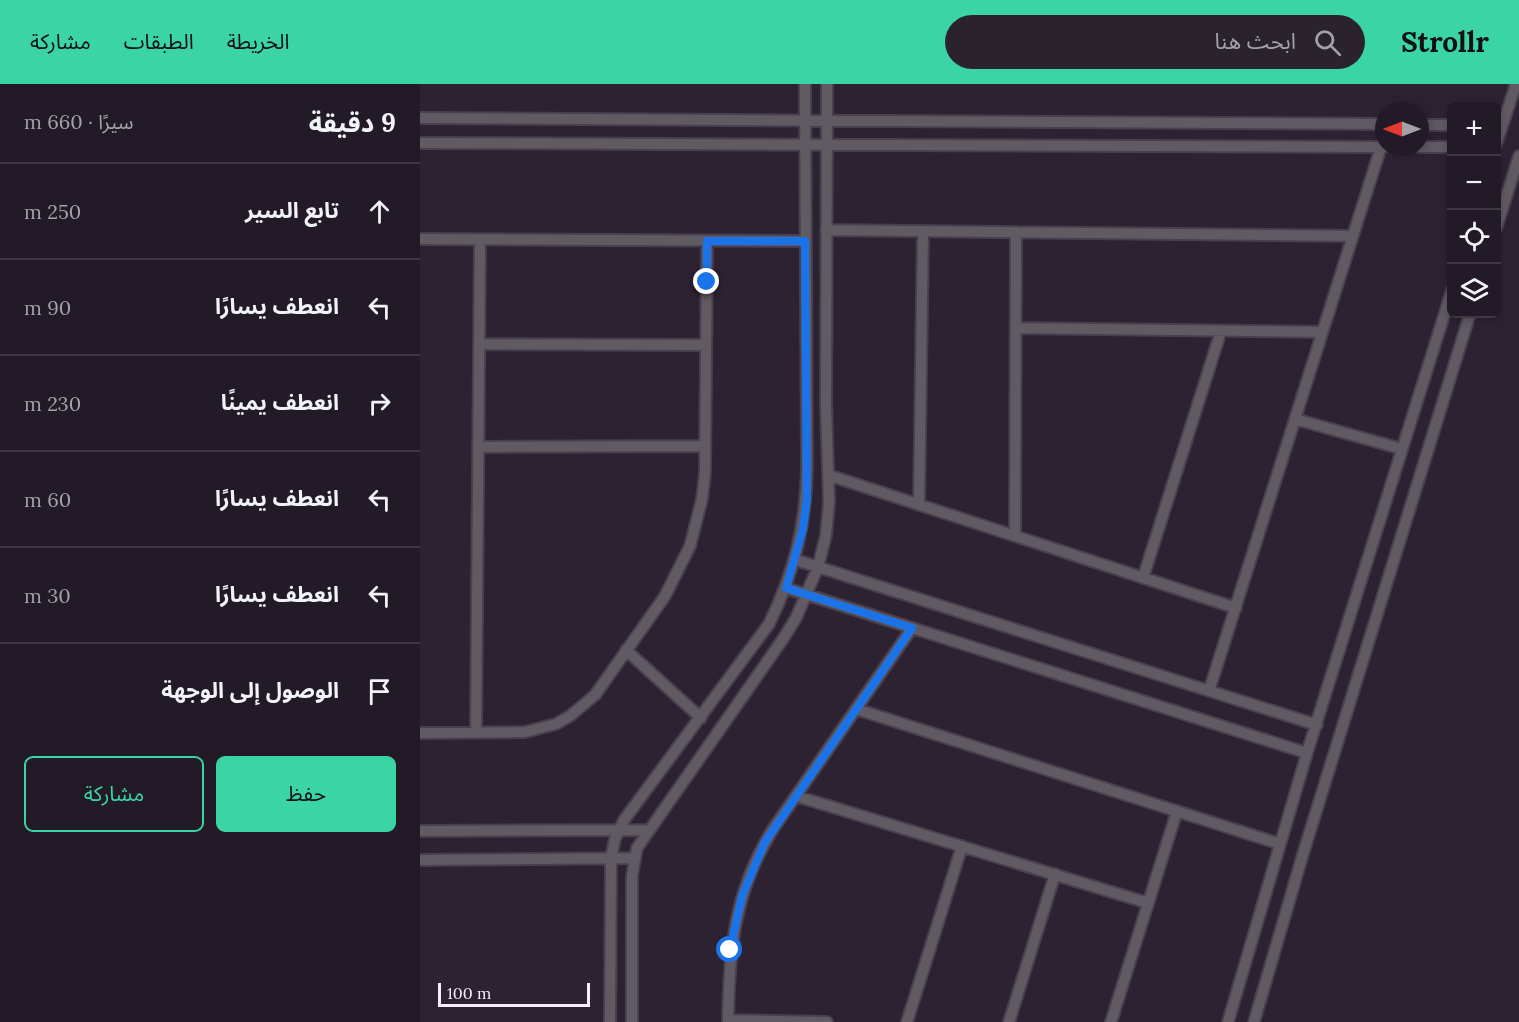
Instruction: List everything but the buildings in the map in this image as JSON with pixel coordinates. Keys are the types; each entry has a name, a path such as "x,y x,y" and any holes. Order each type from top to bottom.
{"street":[{"path":"610,1022 611,858 619,830 769,624 796,560 807,499 805,84"},
{"path":"632,1022 634,858 648,830 783,639 807,595 818,567 826,535 828,475 825,405 827,84"},
{"path":"1501,122 1516,84"},
{"path":"420,118 1375,124"},
{"path":"1429,125 1447,125"},
{"path":"420,143 1375,147"},
{"path":"1429,147 1447,147"},
{"path":"1209,691 1380,156"},
{"path":"1501,216 1519,156"},
{"path":"826,230 1353,236"},
{"path":"919,505 923,231"},
{"path":"1015,536 1016,232"},
{"path":"420,239 805,241"},
{"path":"476,732 480,240"},
{"path":"420,733 525,732 541,729 570,716 595,695 665,596 690,546 702,500 705,446 707,241"},
{"path":"1228,1022 1280,844 1447,306"},
{"path":"1254,1022 1303,854 1469,318"},
{"path":"1016,328 1322,332"},
{"path":"1143,578 1221,331"},
{"path":"479,344 706,345"},
{"path":"1295,419 1402,449"},
{"path":"478,447 705,446"},
{"path":"828,475 1236,608"},
{"path":"796,560 1317,725"},
{"path":"786,588 1308,753"},
{"path":"827,1022 728,1021 729,964 737,909 758,855 912,628"},
{"path":"626,650 701,718"},
{"path":"856,710 1280,844"},
{"path":"796,796 1148,903"},
{"path":"1111,1022 1177,811"},
{"path":"420,831 648,830"},
{"path":"906,1022 962,846"},
{"path":"420,860 634,858"},
{"path":"1009,1022 1055,874"}],"route":[{"path":"707,282 707,241 805,241 807,499 796,560 786,588 912,628 765,842 746,882 737,909 730,950"}]}
